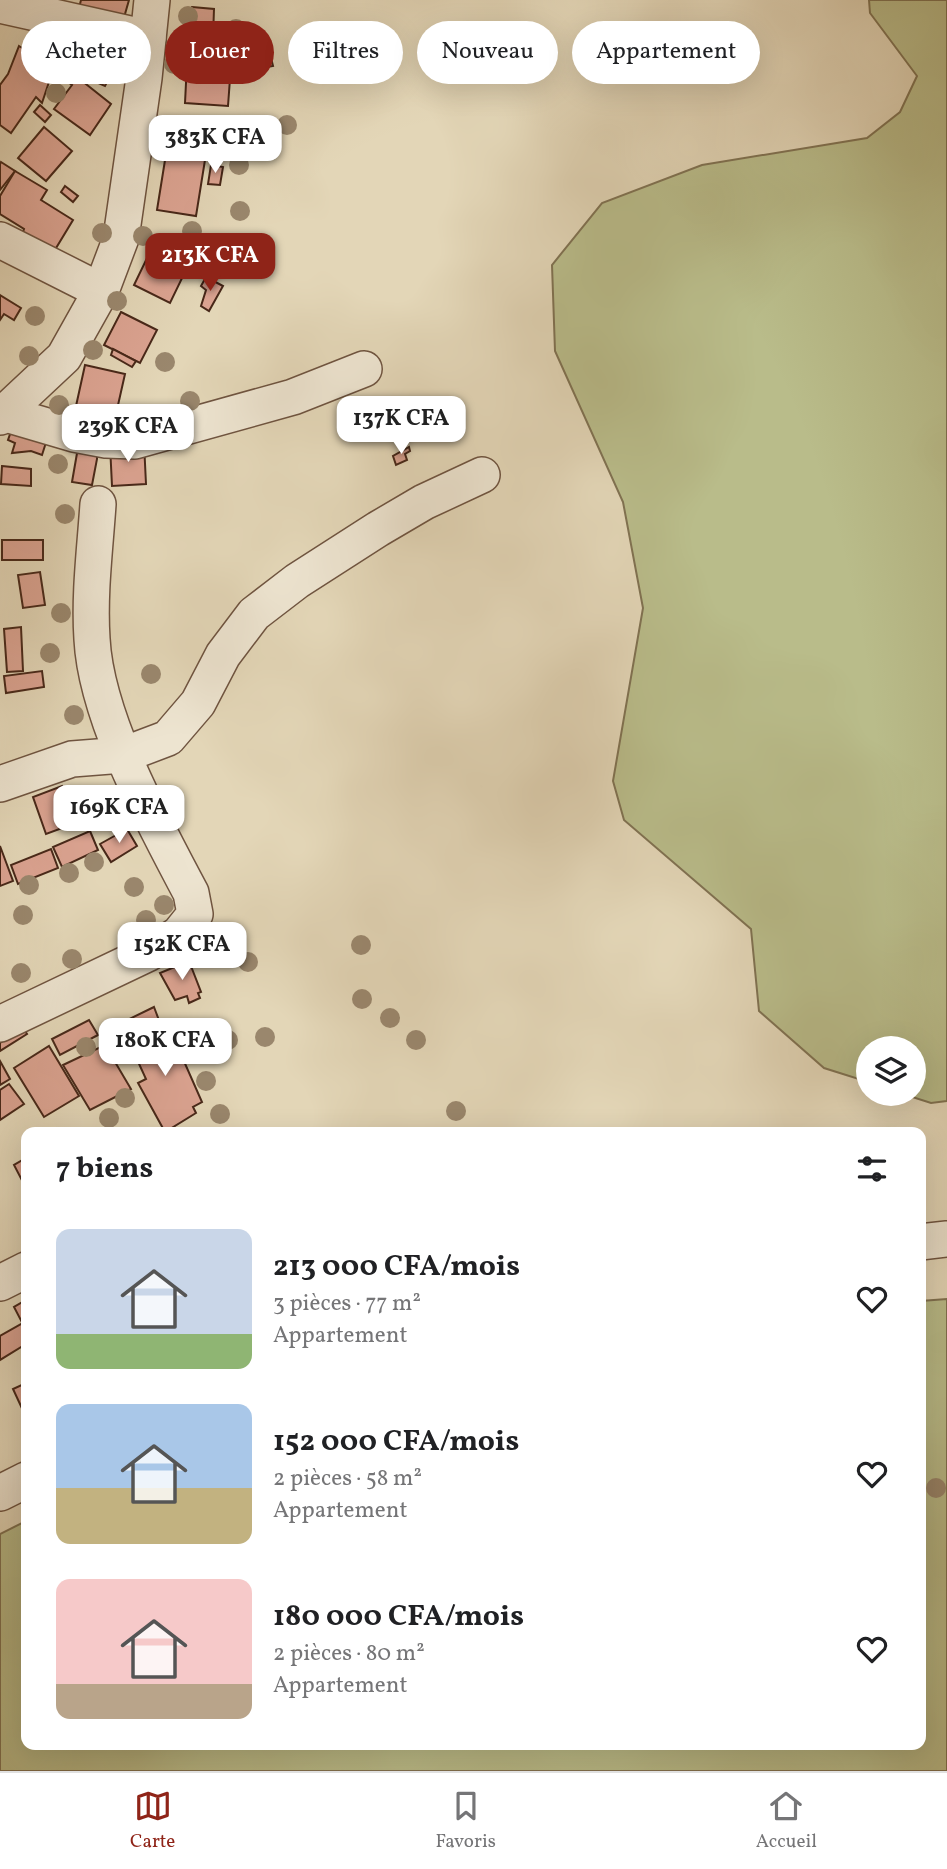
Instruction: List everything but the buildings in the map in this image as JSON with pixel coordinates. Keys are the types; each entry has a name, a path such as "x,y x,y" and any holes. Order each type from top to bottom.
{"street":[{"path":"150,21 152,0"},
{"path":"0,5 72,21"},
{"path":"3,416 64,357 102,291 121,238 142,84"},
{"path":"0,240 102,291"},
{"path":"3,416 74,434 106,440 135,441 293,397 365,369"},
{"path":"0,784 72,759 124,755 169,738 198,703 223,655 254,614 297,581 412,509 482,475"},
{"path":"0,1024 149,953 179,934 195,915 191,893 124,755 102,695 92,641 98,505"},
{"path":"926,1241 947,1239"},
{"path":"0,1283 21,1272"},
{"path":"0,1493 21,1482"}],"green space":[{"path":"869,0 947,0 947,1101 931,1103 926,1101 926,1036 856,1036 856,1078 824,1068 759,1011 751,929 624,820 613,781 643,608 623,502 555,351 552,265 602,203 702,165 867,138 900,112 917,76 870,13"},
{"path":"947,1299 947,1771 0,1771 0,1534 21,1524 21,1750 926,1750 926,1301"}]}
